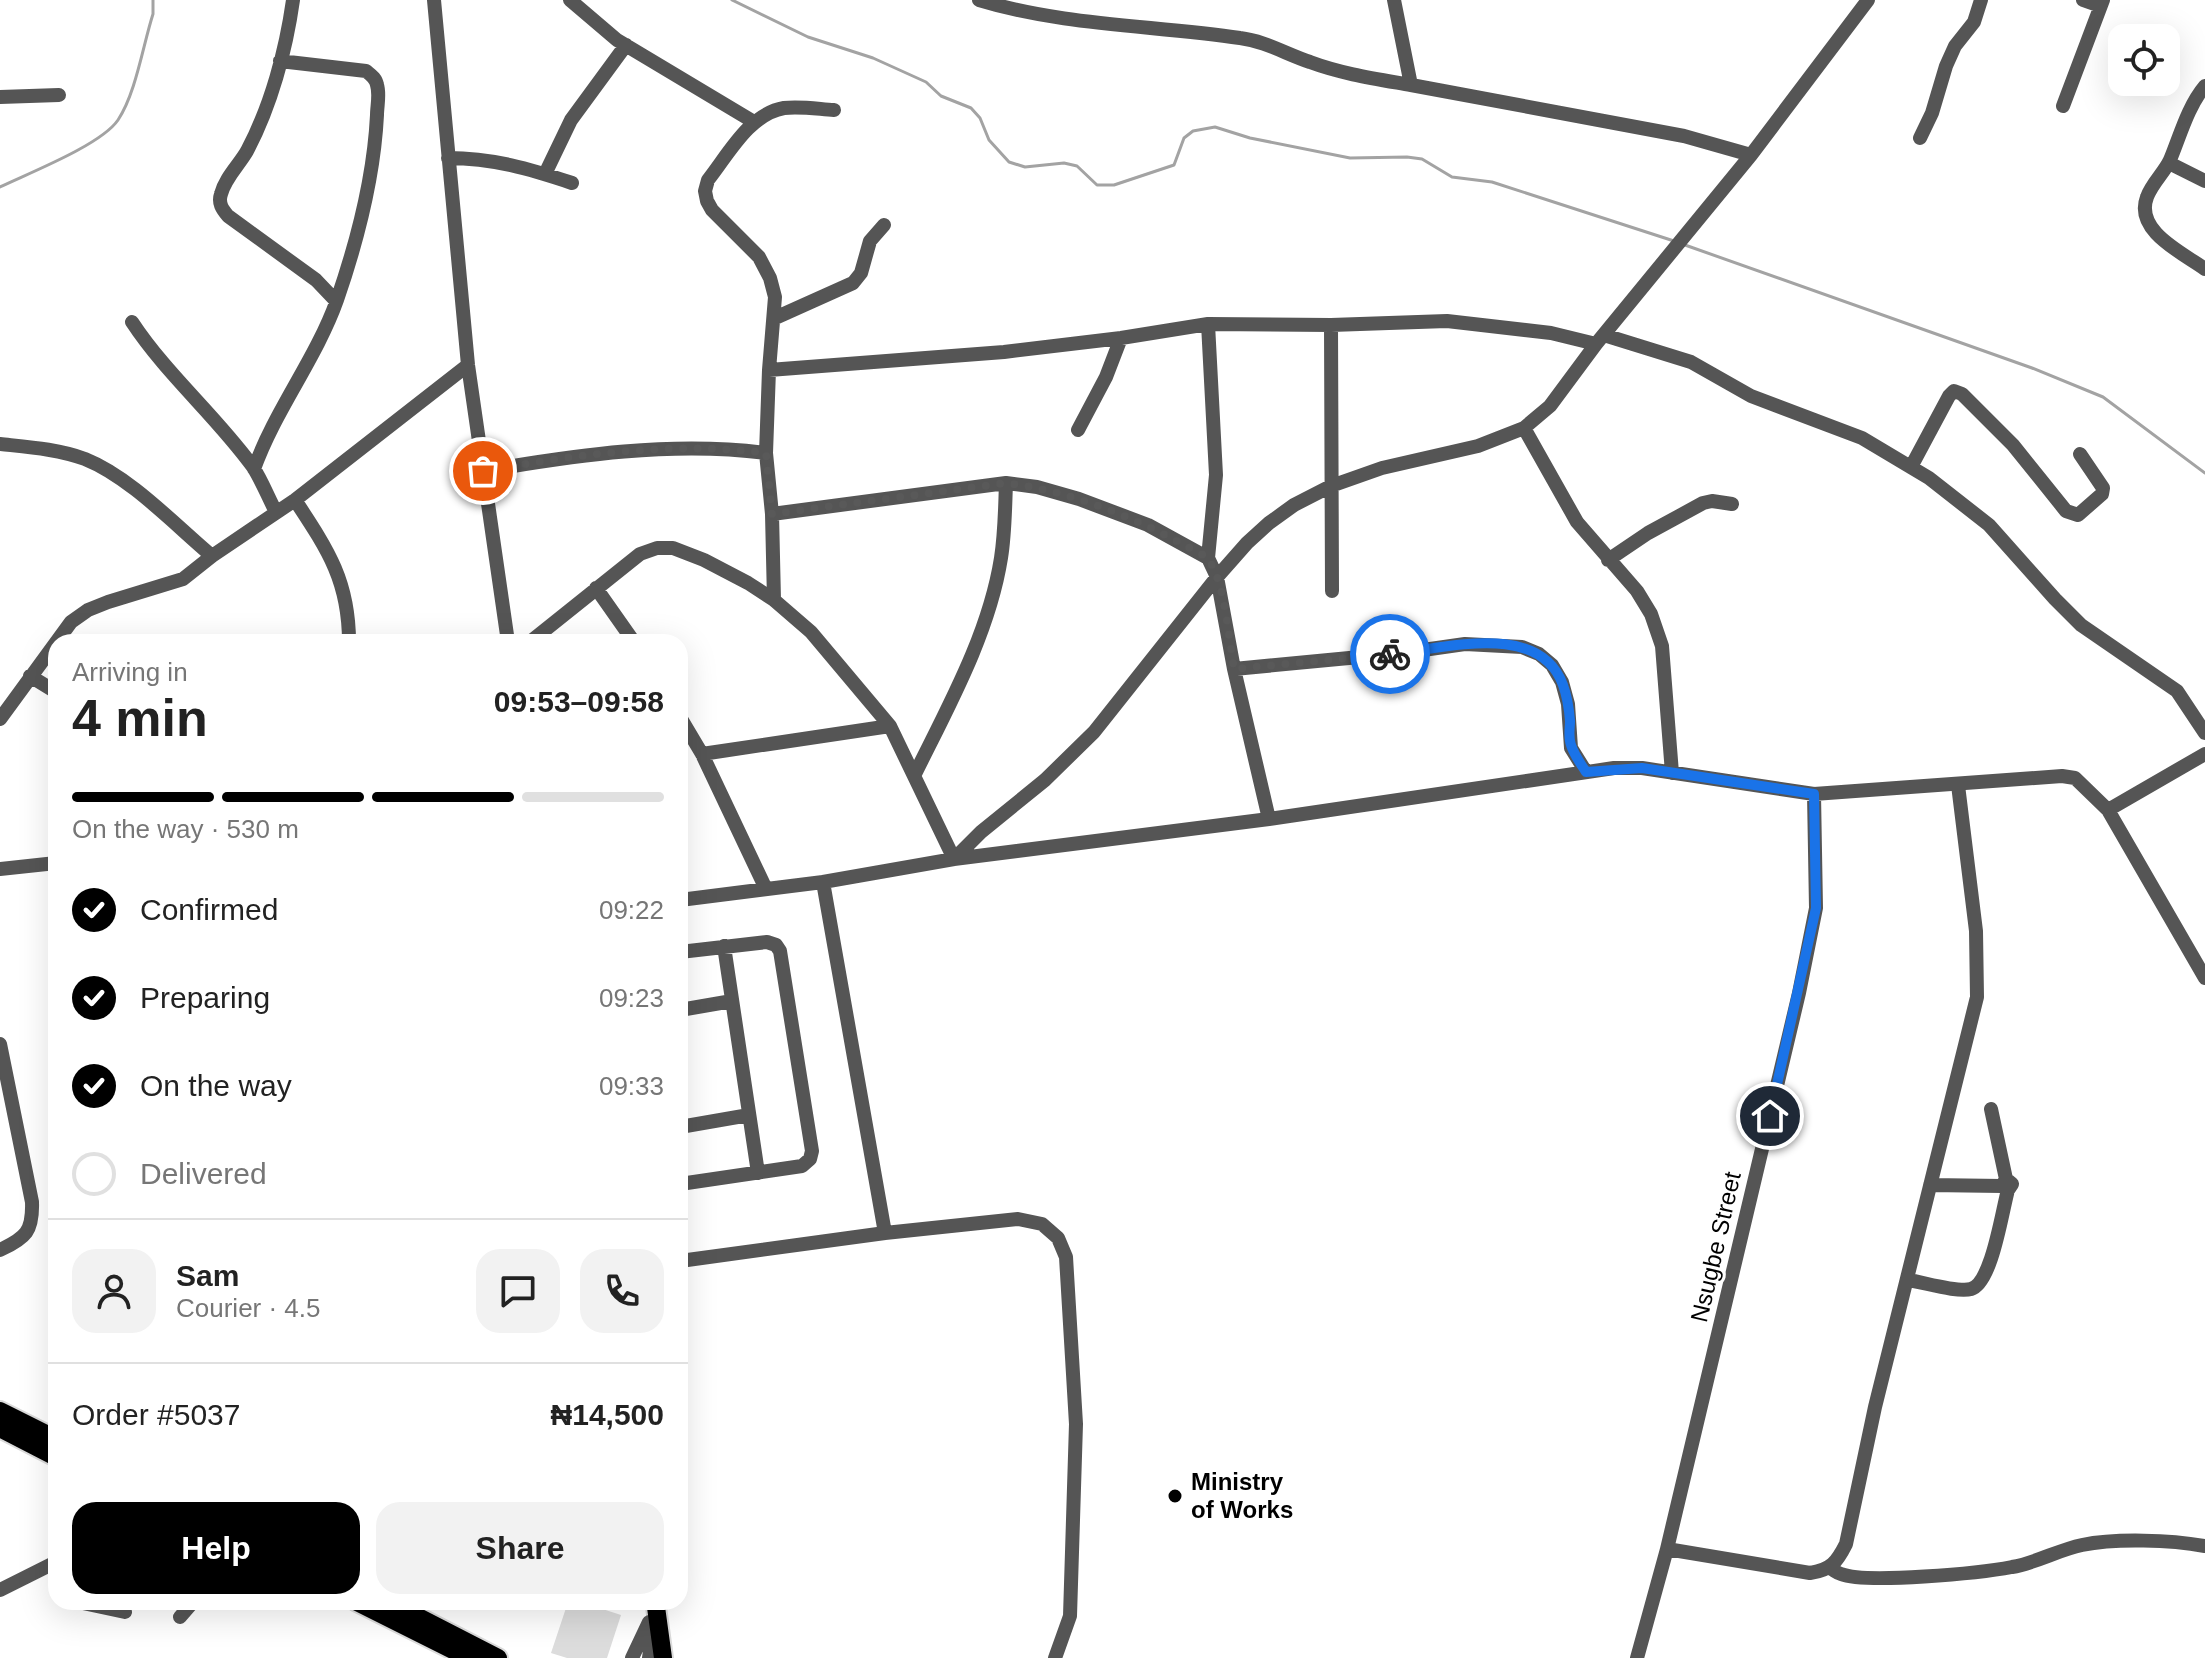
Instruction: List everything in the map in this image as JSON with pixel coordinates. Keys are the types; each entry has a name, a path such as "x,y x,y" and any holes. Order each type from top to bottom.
{"main road":[{"path":"0,1411 48,1435"},
{"path":"0,1428 48,1453"},
{"path":"373,1610 469,1658"},
{"path":"405,1610 498,1658"},
{"path":"657,1610 663,1658"}],"street":[{"path":"293,0 280,61 263,115 247,151 222,191 221,207 228,216 316,280 336,301"},
{"path":"434,0 468,365 507,634"},
{"path":"570,0 626,45 754,122"},
{"path":"979,0 1059,18 1243,38 1311,63 1364,77 1684,136 1751,155"},
{"path":"1394,0 1411,85"},
{"path":"954,859 981,832 1045,780 1094,732 1217,577 1269,523 1294,505 1331,486 1382,468 1478,446 1524,428 1550,406 1600,339 1751,155 1868,0"},
{"path":"1920,138 1932,113 1946,66 1955,46 1974,22 1981,0"},
{"path":"2063,106 2102,3 2083,0"},
{"path":"545,174 571,120 626,45"},
{"path":"254,469 273,422 305,367 336,301 363,205 376,133 378,86 374,77 366,71 280,61"},
{"path":"2205,86 2196,97 2169,163 2146,199 2146,221 2151,229 2205,269"},
{"path":"0,97 59,95"},
{"path":"774,600 772,514 766,453 775,297 770,278 759,257 712,210 705,191 708,180 754,122 784,108 834,110"},
{"path":"448,158 482,158 572,183"},
{"path":"2169,163 2205,181"},
{"path":"775,318 853,283 861,273 870,241 884,225"},
{"path":"769,370 1004,352 1208,324 1331,325 1447,321 1600,339 1691,362 1751,396 1862,438 1929,478 1989,525 2081,625 2177,691 2205,733"},
{"path":"132,322 150,349 196,398 254,469 276,512"},
{"path":"1208,324 1216,475 1208,558 1217,577 1234,669 1269,819"},
{"path":"1331,325 1332,591"},
{"path":"1078,430 1106,377 1121,338"},
{"path":"62,634 71,622 88,610 183,579 295,500 468,365"},
{"path":"1911,467 1954,391 1962,394 2013,445 2066,511 2073,515 2078,515 2102,494 2103,488 2080,454"},
{"path":"1524,428 1577,522 1637,591 1651,614 1662,646 1672,773"},
{"path":"0,444 55,451 82,458 108,470 212,556"},
{"path":"483,471 562,457 638,452 736,450 766,453"},
{"path":"772,514 1006,483 1037,487 1079,499 1148,525 1208,558"},
{"path":"914,776 976,644 994,591 1005,527 1006,483"},
{"path":"295,500 342,581 349,613 349,634"},
{"path":"1608,560 1648,533 1703,503 1732,504"},
{"path":"540,634 640,554 657,548 673,548 715,566 774,600 811,632 890,726 954,859"},
{"path":"596,588 628,634"},
{"path":"1234,669 1465,644 1522,647 1539,654 1552,665 1562,682 1568,704 1571,748 1586,772"},
{"path":"0,719 48,652"},
{"path":"30,676 48,687"},
{"path":"702,754 890,726"},
{"path":"688,730 766,889"},
{"path":"2108,810 2205,754"},
{"path":"688,899 1586,772 1642,768 1814,794 2062,776 2075,778 2108,810 2205,978"},
{"path":"1667,1549 1810,1573 1830,1568 1837,1562 1846,1544 1875,1407 1977,997 1976,931 1958,785"},
{"name":"Nsugbe Street","path":"1637,1658 1667,1549 1799,993 1816,908 1814,794"},
{"path":"0,869 48,864"},
{"path":"823,882 885,1233"},
{"path":"688,951 767,942 776,945 780,951 811,1141 807,1164 688,1183"},
{"path":"724,946 758,1173"},
{"path":"688,1009 732,1001"},
{"path":"0,1044 32,1202 33,1221 26,1235 0,1250"},
{"path":"1908,1280 1973,1289 1987,1270 2005,1185 1991,1109"},
{"path":"688,1126 749,1115"},
{"path":"1930,1185 2005,1185"},
{"path":"688,1260 885,1233 1018,1219 1042,1224 1058,1238 1066,1257 1076,1424 1070,1616 1055,1658"},
{"path":"1830,1568 1841,1575 1869,1579 2013,1567 2075,1547 2098,1543 2184,1542 2205,1546"},
{"path":"0,1590 48,1566"},
{"path":"116,1610 125,1612"},
{"path":"180,1617 186,1610"},
{"path":"632,1658 654,1610"},
{"path":"649,1658 655,1610"}],"shaded area":[{"path":"565,1610 606,1610 621,1615 607,1658 567,1658 551,1653"}],"waterway":[{"path":"0,187 81,148 118,120 134,83 153,14 153,0"},
{"path":"732,0 808,37 873,58 926,82 941,96 971,108 980,118 989,140 1009,162 1025,167 1064,163 1077,166 1097,185 1114,185 1174,165 1184,138 1193,131 1215,127 1250,138 1350,158 1422,159 1452,177 1492,182 1674,241"},
{"path":"1685,245 2032,368 2103,397 2205,473"}],"way so far":[{"path":"483,471 562,457 663,450 766,453 772,514 1006,483 1037,487 1148,525 1208,558 1217,577 1234,669 1390,654"}],"place":[{"name":"Ministry of Works","path":"1175,1496"}],"route":[{"path":"1390,654 1465,644 1522,647 1539,654 1552,665 1562,682 1568,704 1571,748 1586,772 1642,768 1814,794 1816,908 1770,1116"}]}
